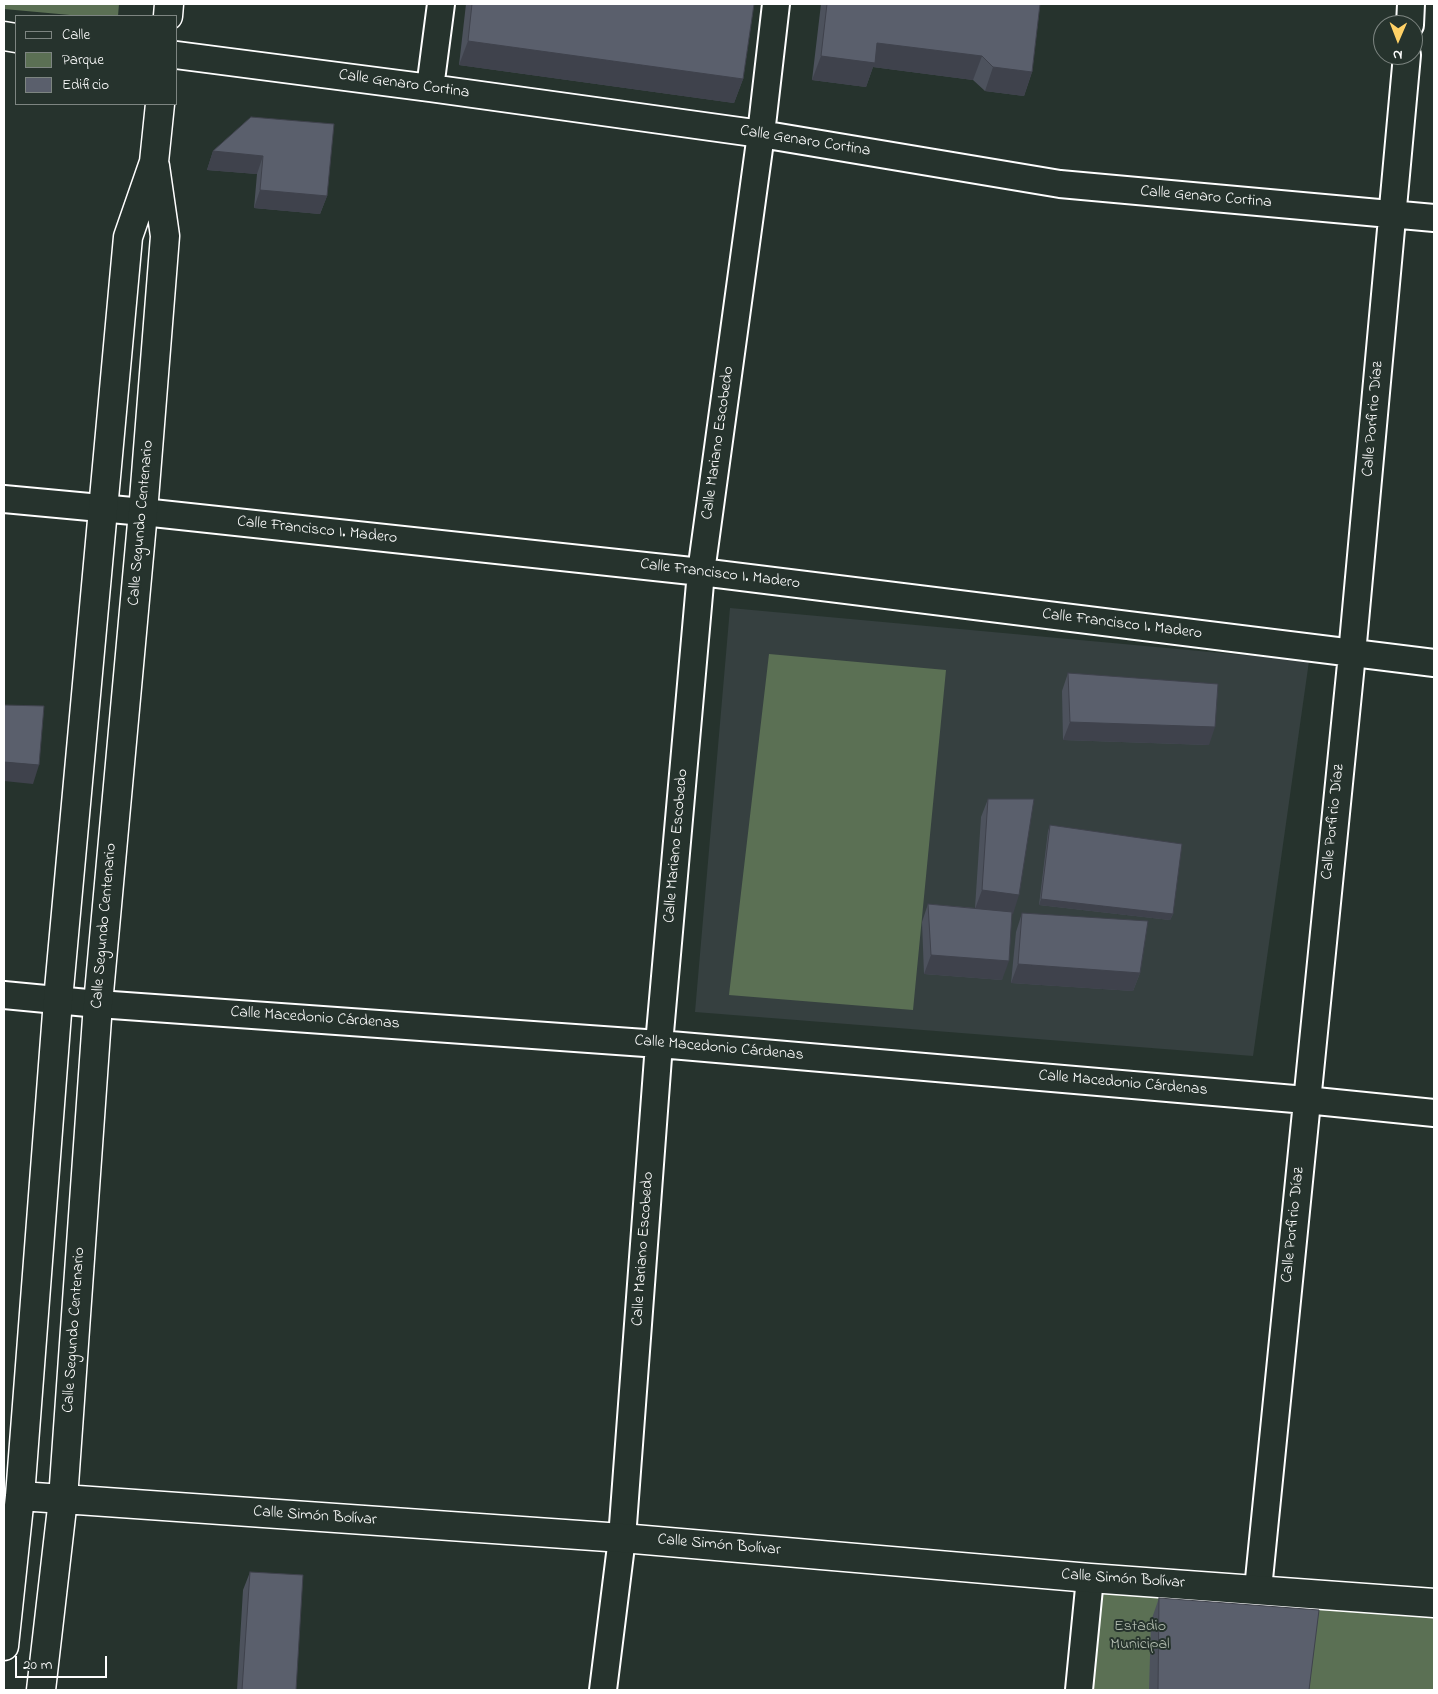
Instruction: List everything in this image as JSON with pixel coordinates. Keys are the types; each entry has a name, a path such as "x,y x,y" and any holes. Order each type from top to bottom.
{"street":[{"path":"430,88 441,4"},
{"name":"Calle Mariano Escobedo","path":"603,1690 622,1538 659,1044 701,572 761,134 776,4"},
{"name":"Calle Genaro Cortina","path":"178,55 761,134 1060,184 1393,216 1434,218"},
{"name":"Calle Porfirio Díaz","path":"1258,1589 1352,654 1406,65"},
{"name":"Calle Segundo Centenario","path":"4,1646 12,1495 128,237 154,162 160,105"},
{"name":"Calle Segundo Centenario","path":"41,1690 63,1499 98,1004 143,512 165,236 154,162"},
{"name":"Calle Francisco I. Madero","path":"4,499 143,512 701,572 1434,663"},
{"name":"Calle Macedonio Cárdenas","path":"4,995 98,1004 659,1044 1306,1100 1434,1113"},
{"name":"Calle Simón Bolívar","path":"12,1495 622,1538 1090,1578 1434,1603"},
{"path":"1079,1690 1090,1578"}],"shaded area":[{"path":"730,608 1309,661 1253,1056 695,1012"}],"green space":[{"path":"4,4 119,4 118,15 70,15 4,9"},
{"path":"769,654 946,670 913,1010 729,995"},
{"name":"Estadio Municipal","path":"1090,1578 1434,1603 1434,1690 1079,1690"}],"building":[{"path":"472,4 754,4 743,79 468,41"},
{"path":"827,4 1040,4 1032,72 993,67 982,56 877,43 875,63 821,56"},
{"path":"251,117 334,124 327,196 260,190 263,156 213,151"},
{"path":"1068,673 1218,684 1215,727 1070,722"},
{"path":"4,705 44,706 39,765 4,762"},
{"path":"988,799 1034,799 1019,895 982,890"},
{"path":"1050,825 1182,844 1173,914 1041,899"},
{"path":"928,904 1012,912 1009,961 931,955"},
{"path":"1022,913 1148,921 1140,973 1018,964"},
{"path":"250,1572 303,1575 296,1690 242,1690"},
{"path":"1159,1598 1319,1610 1309,1690 1158,1690"}]}
